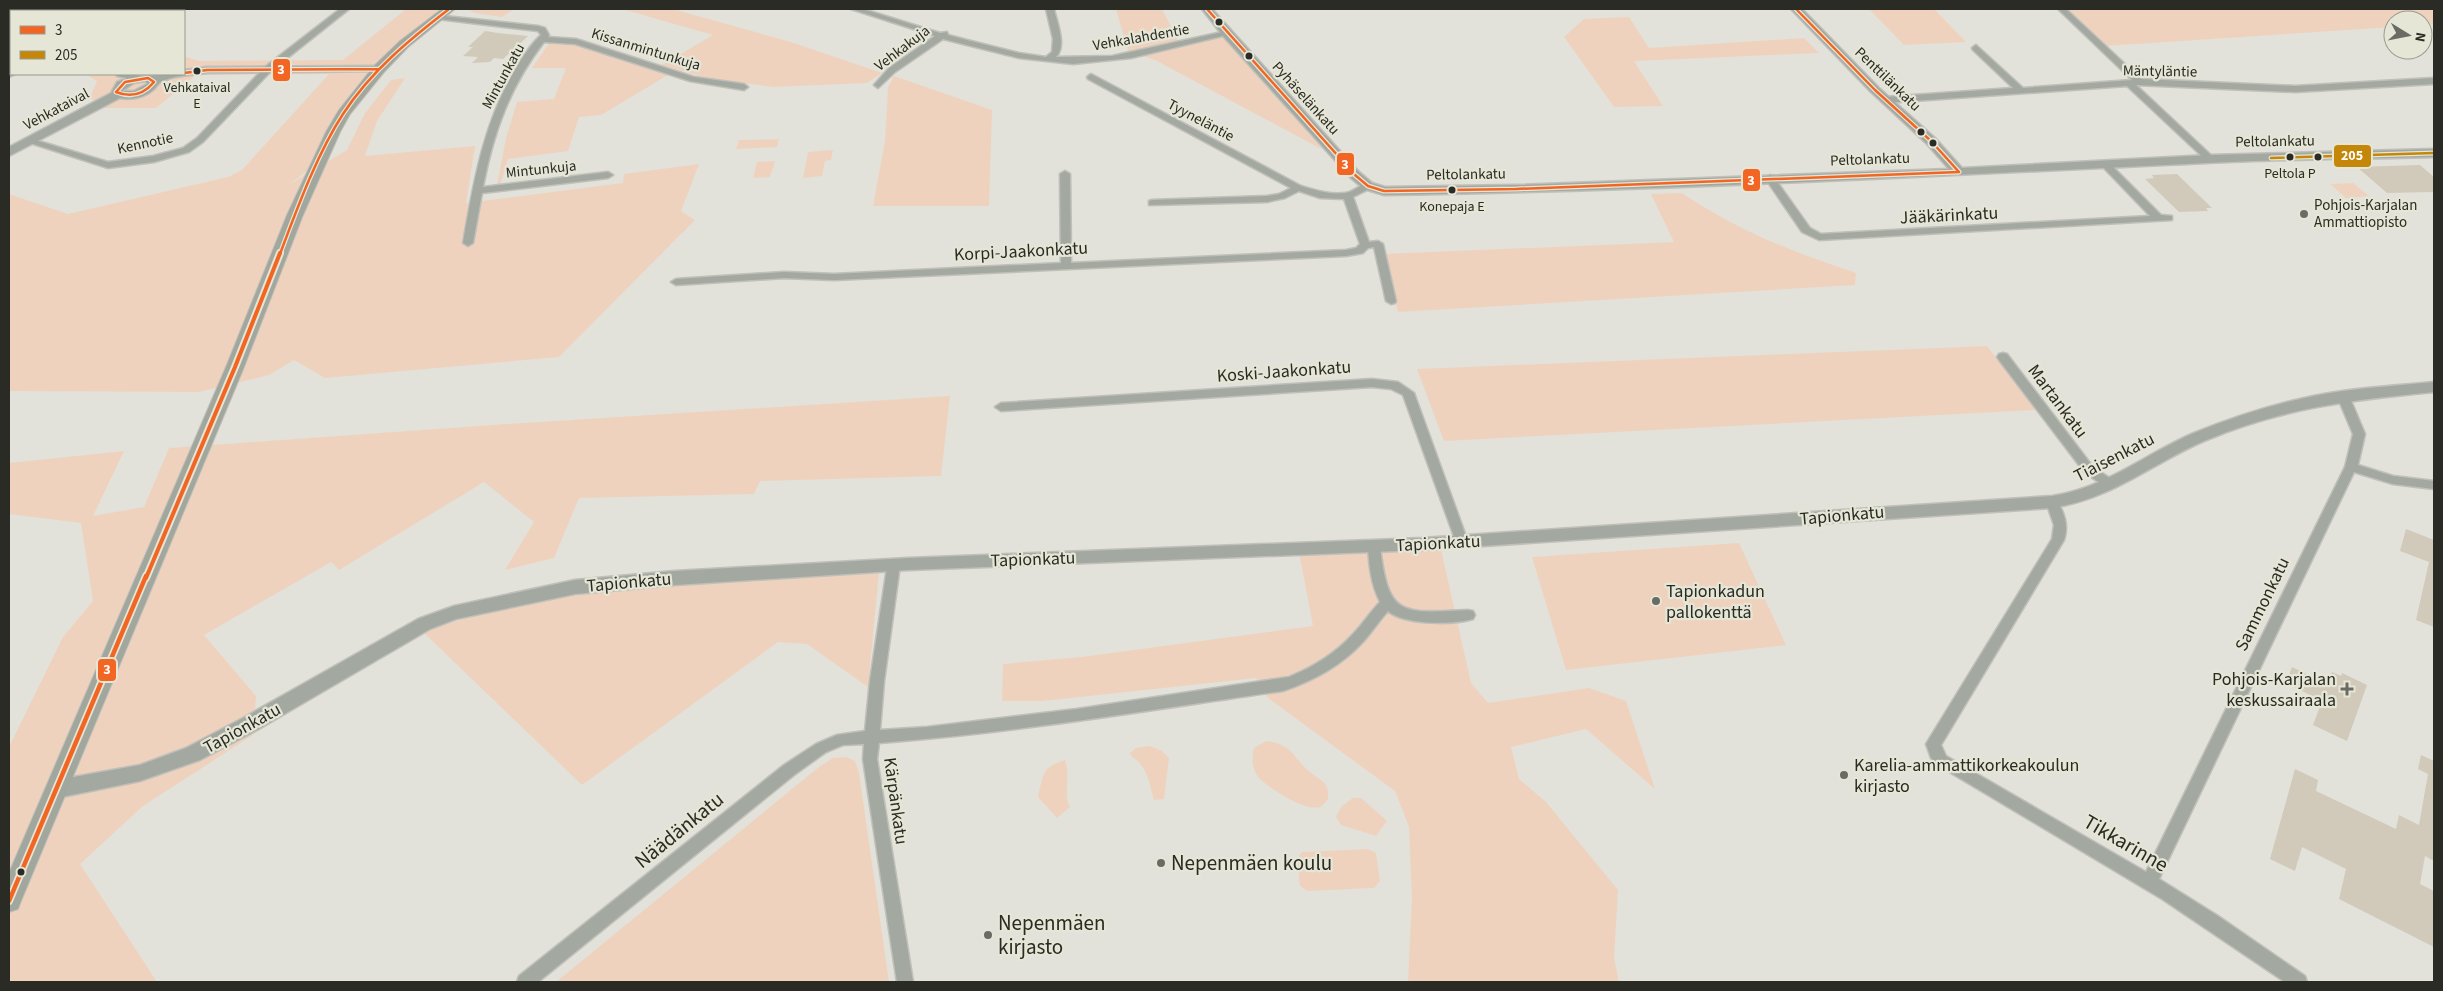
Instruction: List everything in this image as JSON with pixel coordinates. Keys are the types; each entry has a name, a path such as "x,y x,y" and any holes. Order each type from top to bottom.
{"main road":[{"path":"9,901 194,466 295,215 333,132 357,96 378,70 404,44 449,9"}],"street":[{"name":"Kennotie","path":"29,141 108,165 154,159 186,150 200,140 268,69 345,9"},
{"name":"Vehkalahdentie","path":"855,9 1020,56 1049,60 1115,58 1227,34"},
{"path":"1049,60 1056,53 1056,39 1050,9"},
{"name":"Pyhäselänkatu","path":"1207,9 1227,34 1355,175 1368,186"},
{"name":"Penttilänkatu","path":"1796,9 1885,100 1926,136 1959,172"},
{"path":"2062,9 2210,159"},
{"name":"Mintunkatu","path":"438,17 538,29 544,32 545,35 515,75 497,110 483,155 468,243"},
{"name":"Vehkakuja","path":"878,85 892,70 944,34"},
{"name":"Kissanmintunkuja","path":"541,39 581,44 693,79 744,88"},
{"path":"1976,48 2020,90"},
{"path":"185,73 268,69 378,70"},
{"path":"111,75 129,95 143,92 153,86 147,79"},
{"path":"119,85 172,75"},
{"name":"Tyyneläntie","path":"1091,77 1298,188"},
{"name":"Mäntyläntie","path":"1885,100 2134,82 2295,89 2434,81"},
{"name":"Vehkataival","path":"9,152 119,85"},
{"name":"Peltolankatu","path":"1368,186 1384,191 1410,191 1959,172 2210,159 2434,153"},
{"name":"Jääkärinkatu","path":"1770,178 1806,230 1819,237 2164,218 2105,164"},
{"path":"1065,174 1066,266"},
{"name":"Mintunkuja","path":"477,191 608,175"},
{"path":"1152,203 1267,199 1282,196 1298,188 1320,195 1348,196 1368,186"},
{"path":"1348,196 1364,245 1378,244 1391,301"},
{"name":"Korpi-Jaakonkatu","path":"676,282 784,275 834,277 1346,253 1359,251 1364,245"},
{"name":"Martankatu","path":"2003,356 2089,470 2110,484"},
{"name":"Koski-Jaakonkatu","path":"1001,407 1372,383 1394,385 1408,393 1462,542"},
{"name":"Tiaisenkatu","path":"2052,502 2078,498 2110,484 2197,438 2238,422 2288,407 2343,396 2434,387"},
{"name":"Sammonkatu","path":"2150,881 2351,467 2359,434 2343,396"},
{"path":"2351,467 2392,480 2434,485"},
{"name":"Tapionkatu","path":"57,788 101,782 140,772 193,754 286,704 424,624 454,613 575,587 893,564 1462,542 2052,502"},
{"name":"Tikkarinne","path":"2052,502 2062,530 2058,540 1933,744 1936,754 1941,760 2150,881 2241,939 2299,982"},
{"path":"1374,546 1378,576 1386,604 1397,612 1413,617 1468,615"},
{"name":"Kärpänkatu","path":"893,564 870,760 905,982"},
{"name":"Näädänkatu","path":"525,982 789,770 821,748 842,739 872,735 890,736 1077,715 1283,685 1314,672 1339,655 1358,637 1386,604"}],"shaded area":[{"path":"406,9 443,9 389,52 355,89 334,119 308,170 290,184 347,150 365,113 391,80 405,78 377,121 365,156 475,146 466,203 623,183 624,174 699,164 681,211 695,220 559,357 325,378 294,360 269,375 199,392 9,391 9,194 68,214 228,177 242,170 329,74 196,75 156,108 100,108 90,97 97,81 87,75 185,75 185,56 199,61 343,60"},
{"path":"514,9 502,17 475,13 469,10"},
{"path":"622,9 673,9 791,42 882,73 867,83 773,87 707,78 662,65 713,35"},
{"path":"1116,9 1162,9 1179,42 1220,33 1323,150 1155,60 1128,51"},
{"path":"1869,9 1934,9 1966,42 1904,45"},
{"path":"2059,9 2434,9 2433,24 2433,10 2383,10 2383,28 2106,46 2090,37"},
{"path":"1629,17 1649,48 1804,38 1819,53 1634,61 1663,106 1614,107 1564,37 1584,19"},
{"path":"550,42 580,46 668,75 601,115 579,117 568,151 508,159 500,185 497,185 506,138 517,102 554,99 566,68 532,68"},
{"path":"894,76 992,110 989,206 873,206 885,141 888,87"},
{"path":"779,139 777,147 736,149 739,140"},
{"path":"833,150 831,160 825,161 822,176 803,178 808,152"},
{"path":"775,161 770,177 753,178 757,162"},
{"path":"2353,183 2369,196 2346,198 2330,184"},
{"path":"1682,193 1745,230 1810,257 1856,273 1855,285 1398,312 1384,254 1674,242 1651,194"},
{"path":"1987,346 2036,410 1444,441 1417,369"},
{"path":"950,396 941,476 760,481 754,494 579,498 554,558 505,570 534,522 484,482 339,570 331,562 204,635 256,696 253,735 143,806 80,864 157,982 9,982 9,747 63,637 93,601 81,523 9,514 9,463 124,451 93,516 144,507 169,448"},
{"name":"Tapionkadun pallokenttä","path":"1739,543 1786,645 1566,670 1532,557"},
{"path":"1440,545 1471,683 1488,703 1589,688 1626,701 1655,789 1586,729 1511,747 1519,779 1546,802 1618,890 1614,958 1619,982 1408,982 1412,899 1409,827 1395,791 1268,698 1256,678 1043,701 1002,701 1003,664 1081,657 1313,626 1299,552"},
{"path":"879,572 868,687 807,644 778,642 582,785 424,633 485,613 590,594 672,585"},
{"path":"1266,741 1287,748 1310,772 1324,783 1328,789 1328,799 1322,806 1314,808 1298,803 1280,794 1261,780 1254,769 1253,752 1254,748"},
{"path":"1150,746 1162,751 1169,758 1164,799 1154,800 1145,770 1130,753 1136,748"},
{"path":"846,757 855,761 859,773 889,982 556,982 819,767 833,758"},
{"path":"1065,760 1067,766 1067,797 1070,807 1057,818 1038,797 1044,773 1051,766"},
{"path":"1353,798 1361,798 1387,821 1376,836 1341,825 1336,817 1341,807"},
{"path":"1368,849 1376,853 1380,881 1374,888 1307,891 1300,886 1297,860 1302,852"}],"building":[{"path":"485,31 528,36 503,59 494,58 490,62 472,63 478,57 463,56 473,47 468,47"},
{"path":"2420,165 2434,177 2434,192 2387,193 2357,167"},
{"path":"2177,174 2212,208 2206,208 2208,211 2179,212 2145,179 2154,178 2152,175"},
{"path":"2406,529 2434,540 2434,627 2416,620 2429,562 2400,551"},
{"path":"2292,667 2327,684 2332,672 2341,676 2342,673 2367,685 2347,741 2313,725 2322,701 2286,683"},
{"path":"2421,755 2434,761 2434,861 2425,856 2420,884 2434,891 2434,947 2339,899 2346,869 2302,847 2295,871 2270,859 2295,769 2318,780 2316,791 2396,829 2399,815 2419,825 2428,774 2418,769"}],"transit line":[{"name":"3","path":"9,901 235,367 295,215 333,132 344,113 379,69 404,44 449,9"},
{"name":"3","path":"1207,9 1355,175 1368,186 1384,191 1516,189 1959,172"},
{"name":"3","path":"1796,9 1875,90 1931,141 1959,172"},
{"name":"3","path":"185,73 207,70 379,69"},
{"name":"3","path":"148,78 154,82 142,92 132,95 116,92 125,82 148,78"},
{"name":"205","path":"2271,158 2434,153"}],"place":[{"name":"Vehkataival E","path":"197,71"},
{"name":"Peltola P","path":"2290,157"},
{"name":"Konepaja E","path":"1452,190"},
{"name":"Pohjois-Karjalan Ammattiopisto","path":"2304,214"},
{"name":"Tapionkadun pallokenttä","path":"1656,601"},
{"name":"Pohjois-Karjalan keskussairaala","path":"2347,689"},
{"name":"Karelia-ammattikorkeakoulun kirjasto","path":"1844,775"},
{"name":"Nepenmäen koulu","path":"1161,863"},
{"name":"Nepenmäen kirjasto","path":"988,935"}]}
